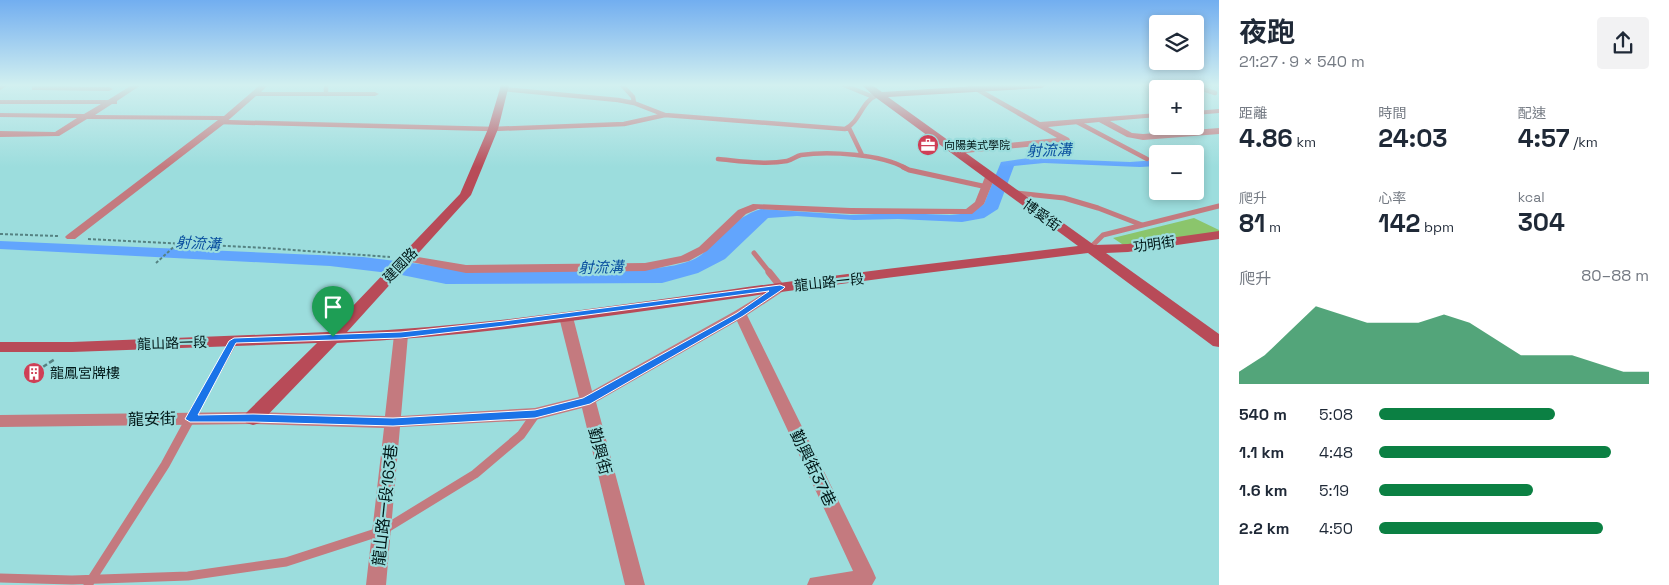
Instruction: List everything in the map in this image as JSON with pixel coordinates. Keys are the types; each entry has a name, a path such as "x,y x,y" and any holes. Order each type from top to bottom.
{"street":[{"path":"0,134 56,134 93,112"},
{"path":"71,237 232,112"},
{"name":"建國路","path":"253,418 333,337 465,195 493,129 497,112"},
{"name":"博愛街","path":"898,112 955,151 997,185 1219,342"},
{"path":"955,151 1066,140 1015,112"},
{"path":"0,115 223,120"},
{"path":"1037,125 1149,116"},
{"path":"1101,120 1130,135 1143,138 1219,132"},
{"path":"405,259 466,269 645,267 685,259 703,249 742,212 757,206 850,212 968,212 979,204 997,185"},
{"name":"功明街","path":"1089,249 1128,248 1219,235"},
{"name":"龍山路一段","path":"0,347 72,347 401,335 566,317 780,287 1089,249"},
{"name":"龍安街","path":"0,421 253,418 393,422 535,414 586,401 740,314 780,287"},
{"name":"勤興街37巷","path":"740,314 866,578 817,585"},
{"name":"勤興街","path":"566,317 586,401 635,585"},
{"name":"龍山路一段163巷","path":"376,585 401,335"}],"lane":[{"path":"658,112 665,115 811,128 853,127 863,112"},
{"path":"223,120 493,129 624,124 665,115"},
{"path":"1077,122 1147,159"},
{"path":"849,128 862,155"},
{"path":"718,159 761,162 788,161 799,155 862,155 899,164 909,170 1064,198 1098,208 1143,225"},
{"path":"1089,249 1102,235 1219,206"},
{"path":"754,253 780,287"},
{"path":"90,582 165,465 234,341"},
{"path":"0,578 90,582 188,576 286,562 382,532 476,474 521,435 535,414"}],"path":[{"path":"0,234 178,243 405,259"},
{"path":"156,263 178,243"},
{"path":"29,376 72,347"}],"green space":[{"path":"1194,218 1219,230 1219,235 1128,248 1113,238"}],"water":[{"path":"1029,158 1130,162 1149,161 1149,166 1044,163 1014,166 998,209 984,218 962,222 898,219 854,220 797,216 768,218 725,259 698,273 662,283 446,284 397,274 330,266 0,249 0,241 363,257 484,272 651,269 674,265 696,258 709,249 735,223 761,209 850,215 900,213 950,215 971,213 984,204 1001,162"}],"place":[{"name":"向陽美式學院","path":"928,145"},
{"name":"龍鳳宮牌樓","path":"34,373"}],"route":[{"path":"780,287 740,314 586,401 535,414 393,422 253,418 190,419 234,341 333,337 401,335 504,324 780,287"}],"water label":[{"name":"射流溝","path":"1049,150"},
{"name":"射流溝","path":"198,243"},
{"name":"射流溝","path":"601,267"}]}
